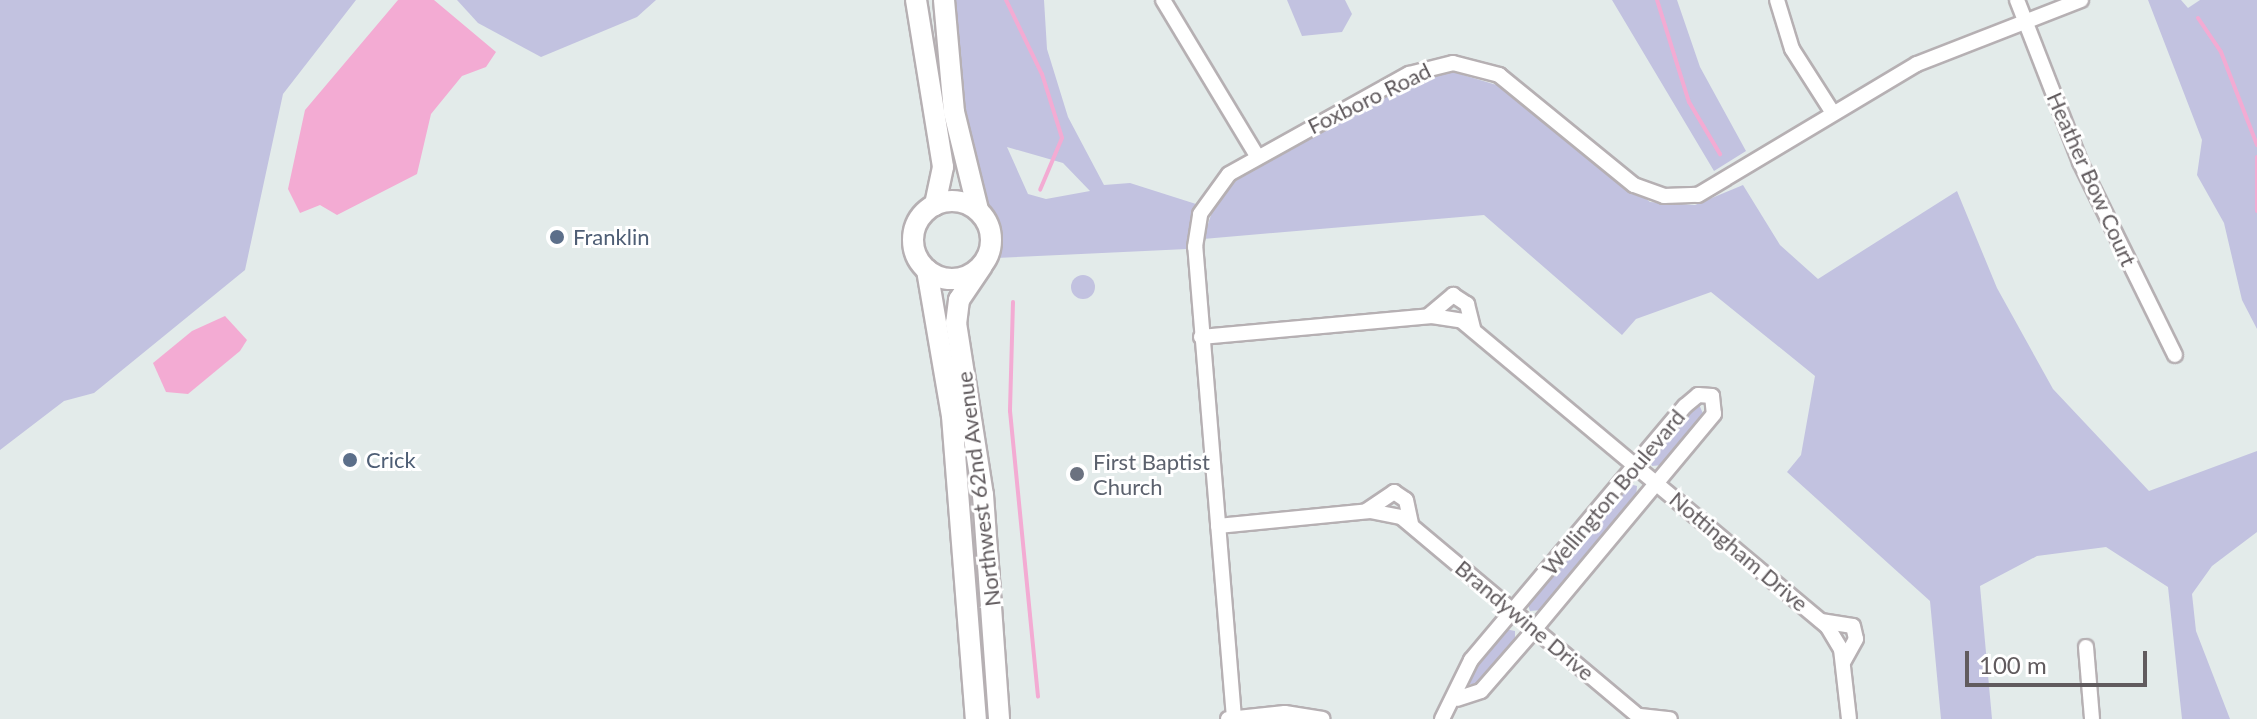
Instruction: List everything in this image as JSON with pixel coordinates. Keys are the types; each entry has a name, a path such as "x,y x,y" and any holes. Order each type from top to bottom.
{"street":[{"path":"916,0 943,167 935,205"},
{"path":"944,0 954,112 978,210 992,237 982,266 956,280 927,270 913,244 923,215 935,205 965,203 978,210"},
{"path":"1163,0 1257,156"},
{"path":"1777,0 1792,49 1833,113"},
{"name":"Heather Bow Court","path":"2017,0 2095,195 2175,355"},
{"name":"Foxboro Road","path":"1234,718 1195,247 1200,214 1217,186 1257,156 1409,74 1453,63 1499,75 1621,176 1664,196 1714,191 1833,113 1934,55 2081,0"},
{"name":"Northwest 62nd Avenue","path":"982,266 959,300 956,323 983,495 999,719"},
{"name":"Northwest 62nd Avenue","path":"927,270 952,416 976,719"},
{"name":"Nottingham Drive","path":"1428,316 1453,295 1467,304 1473,328"},
{"name":"Nottingham Drive","path":"1201,337 1428,316 1473,328 1821,621 1844,661 1849,719"},
{"name":"Wellington Boulevard","path":"1442,719 1457,699 1463,671 1513,610 1694,397 1712,396 1714,414 1535,629 1481,691 1457,699"},
{"name":"Brandywine Drive","path":"1366,511 1394,492 1406,500 1411,524"},
{"name":"Brandywine Drive","path":"1218,526 1366,511 1411,524 1641,718 1670,719"},
{"name":"Nottingham Drive","path":"1821,621 1853,626 1856,639 1844,661"},
{"path":"2086,647 2092,719"},
{"path":"1228,719 1323,719"}],"shaded area":[{"path":"0,0 356,0 283,94 245,270 94,393 64,401 0,450"},
{"path":"398,0 434,0 496,52 486,67 462,76 431,114 417,174 337,215 320,205 300,213 288,189 305,110"},
{"path":"457,0 656,0 637,17 541,57 478,23"},
{"path":"954,0 1044,0 1047,49 1068,117 1104,185 1130,183 1196,204 1187,249 996,258 995,225 965,123","holes":["1007,147 1063,163 1090,191 1046,199 1028,194"]},
{"path":"1287,0 1345,0 1352,14 1342,32 1302,36"},
{"path":"1612,0 1677,0 1700,67 1746,151 1714,171"},
{"path":"2148,0 2181,0 2188,8 2200,0 2257,0 2257,329 2242,300 2224,223 2197,175 2202,140"},
{"path":"1453,72 1500,86 1650,202 1695,205 1743,185 1780,245 1818,279 1957,191 1997,288 2053,389 2149,491 2257,451 2257,532 2212,566 2192,594 2196,631 2230,719 2182,719 2168,587 2106,547 2037,556 1980,586 1992,719 1941,719 1930,601 1787,472 1801,455 1815,376 1711,292 1636,319 1622,335 1484,215 1203,239 1217,197 1242,176 1420,77"},
{"path":"1083,275 1092,278 1095,287 1092,296 1083,299 1074,296 1071,287 1074,278"},
{"path":"225,316 247,340 240,351 188,394 166,392 153,363 192,331"},
{"path":"1698,402 1704,416 1663,465 1652,466 1649,457"},
{"path":"1626,483 1637,486 1636,497 1541,610 1530,611 1527,602"},
{"path":"1505,629 1515,631 1515,642 1477,685 1469,684 1466,675"}],"waterway":[{"path":"1006,0 1042,74 1062,138 1040,190"},
{"path":"1657,0 1689,102 1720,154"},
{"path":"2198,18 2221,52 2257,145"},
{"path":"2257,157 2257,211"},
{"path":"1013,302 1010,411 1038,697"}],"place":[{"name":"Franklin","path":"557,237"},
{"name":"Crick","path":"350,460"},
{"name":"First Baptist Church","path":"1077,474"}]}
